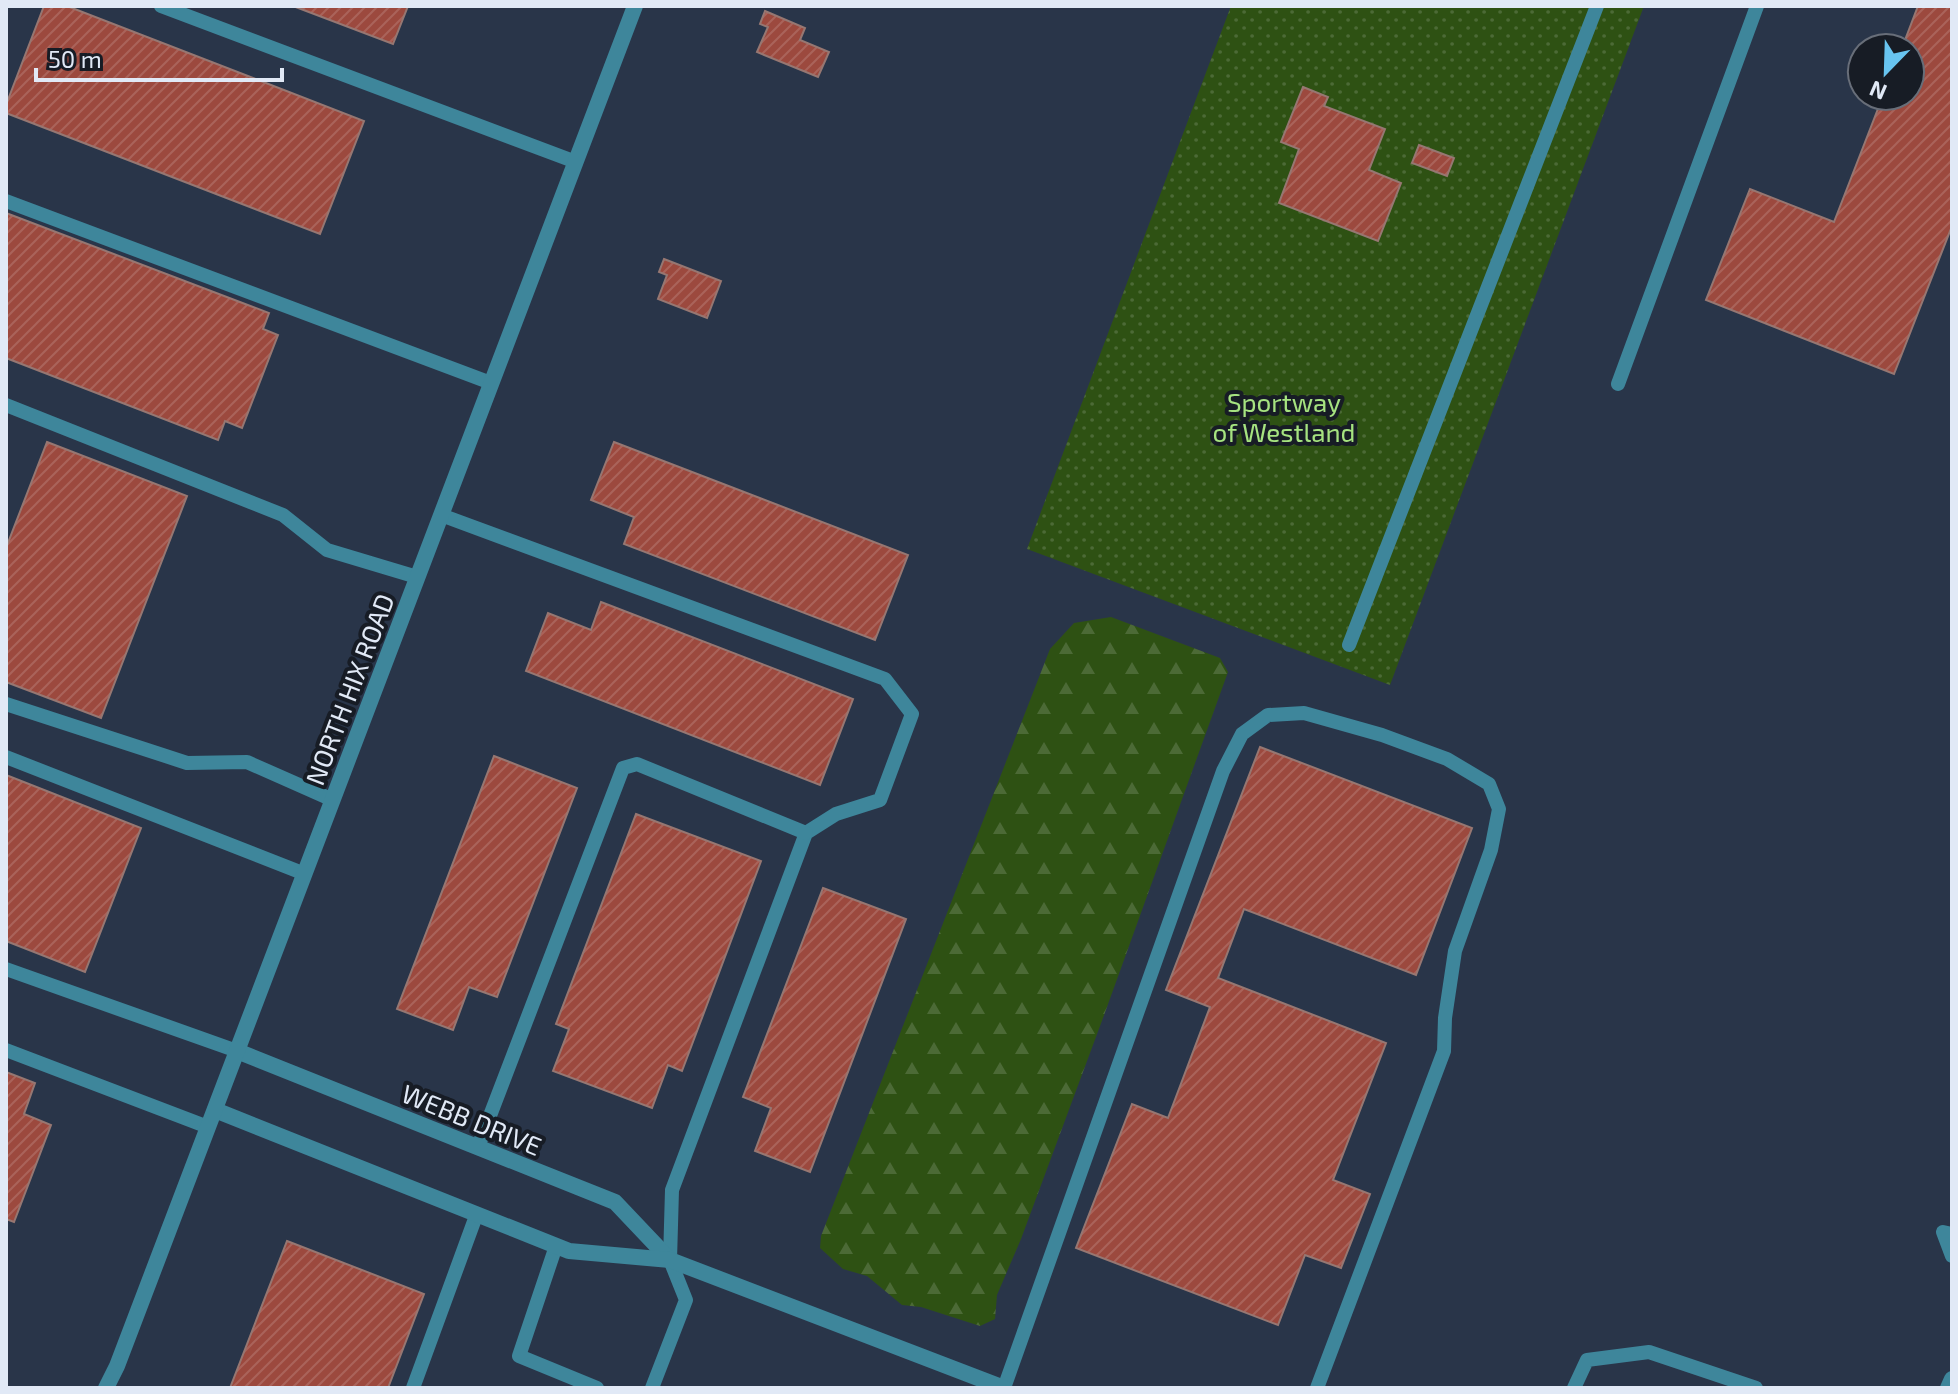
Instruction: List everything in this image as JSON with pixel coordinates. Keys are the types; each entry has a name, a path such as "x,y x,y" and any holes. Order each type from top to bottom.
{"street":[{"name":"NORTH HIX ROAD","path":"106,1388 215,1110 635,6"},
{"name":"WEBB DRIVE","path":"237,1051 615,1202 670,1260"},
{"name":"WEBB DRIVE","path":"215,1110 569,1251 670,1260 1004,1388"},
{"path":"1948,1388 1952,1379"}],"lane":[{"path":"161,6 576,162"},
{"path":"1349,645 1597,6"},
{"path":"1618,384 1757,6"},
{"path":"6,201 491,383"},
{"path":"6,405 283,515 327,550 417,577"},
{"path":"441,515 885,679 912,714 880,800 836,814 806,833 672,1190 670,1260 686,1300 652,1388"},
{"path":"6,704 187,763 247,762 333,800"},
{"path":"1004,1388 1223,771 1242,734 1268,715 1304,713 1382,735 1447,759 1489,784 1499,809 1491,850 1455,951 1445,1018 1444,1051 1317,1388"},
{"path":"6,757 305,874"},
{"path":"478,1147 623,768 637,764 806,833"},
{"path":"6,969 237,1051"},
{"path":"6,1050 208,1127"},
{"path":"413,1388 476,1216"},
{"path":"1952,1234 1943,1232 1952,1256"},
{"path":"556,1246 519,1356 597,1388"},
{"path":"1574,1388 1587,1360 1649,1352 1756,1388"}],"green space":[{"name":"Sportway of Westland","path":"1231,6 1644,6 1390,685 1027,549"},
{"path":"1111,617 1220,658 1228,672 1103,1018 1021,1239 997,1295 995,1319 980,1326 921,1307 902,1305 867,1276 843,1269 820,1248 821,1236 1050,649 1074,623"}],"building":[{"path":"44,6 67,6 364,121 320,234 6,113 6,105"},
{"path":"293,6 408,6 393,44"},
{"path":"1918,6 1952,6 1952,226 1894,374 1706,300 1750,189 1834,222 1877,112 1926,112 1926,32 1908,32"},
{"path":"765,11 805,28 800,40 829,52 818,77 757,52 768,27 760,24"},
{"path":"1303,87 1328,97 1324,106 1385,129 1369,170 1401,183 1378,241 1279,203 1299,149 1281,142"},
{"path":"1419,145 1454,158 1447,176 1412,163"},
{"path":"6,213 269,313 263,329 278,335 242,428 225,421 218,440 6,358"},
{"path":"664,259 721,281 707,318 658,299 667,275 659,272"},
{"path":"47,442 187,496 101,718 6,682 6,548"},
{"path":"614,442 908,555 875,640 624,544 634,517 591,500"},
{"path":"601,602 853,699 820,785 526,671 548,613 591,630"},
{"path":"1260,747 1472,828 1416,975 1244,909 1218,978 1386,1043 1333,1180 1370,1194 1341,1268 1305,1255 1278,1325 1076,1248 1132,1104 1168,1118 1210,1007 1166,990"},
{"path":"494,756 577,788 497,997 469,987 453,1030 397,1009"},
{"path":"6,775 141,828 85,972 6,941"},
{"path":"636,814 761,861 682,1071 668,1065 652,1108 553,1071 569,1029 556,1024"},
{"path":"823,888 906,919 810,1172 755,1151 771,1108 743,1097"},
{"path":"6,1072 35,1083 24,1114 51,1125 14,1222 6,1219"},
{"path":"287,1241 424,1294 388,1388 230,1388"}]}
